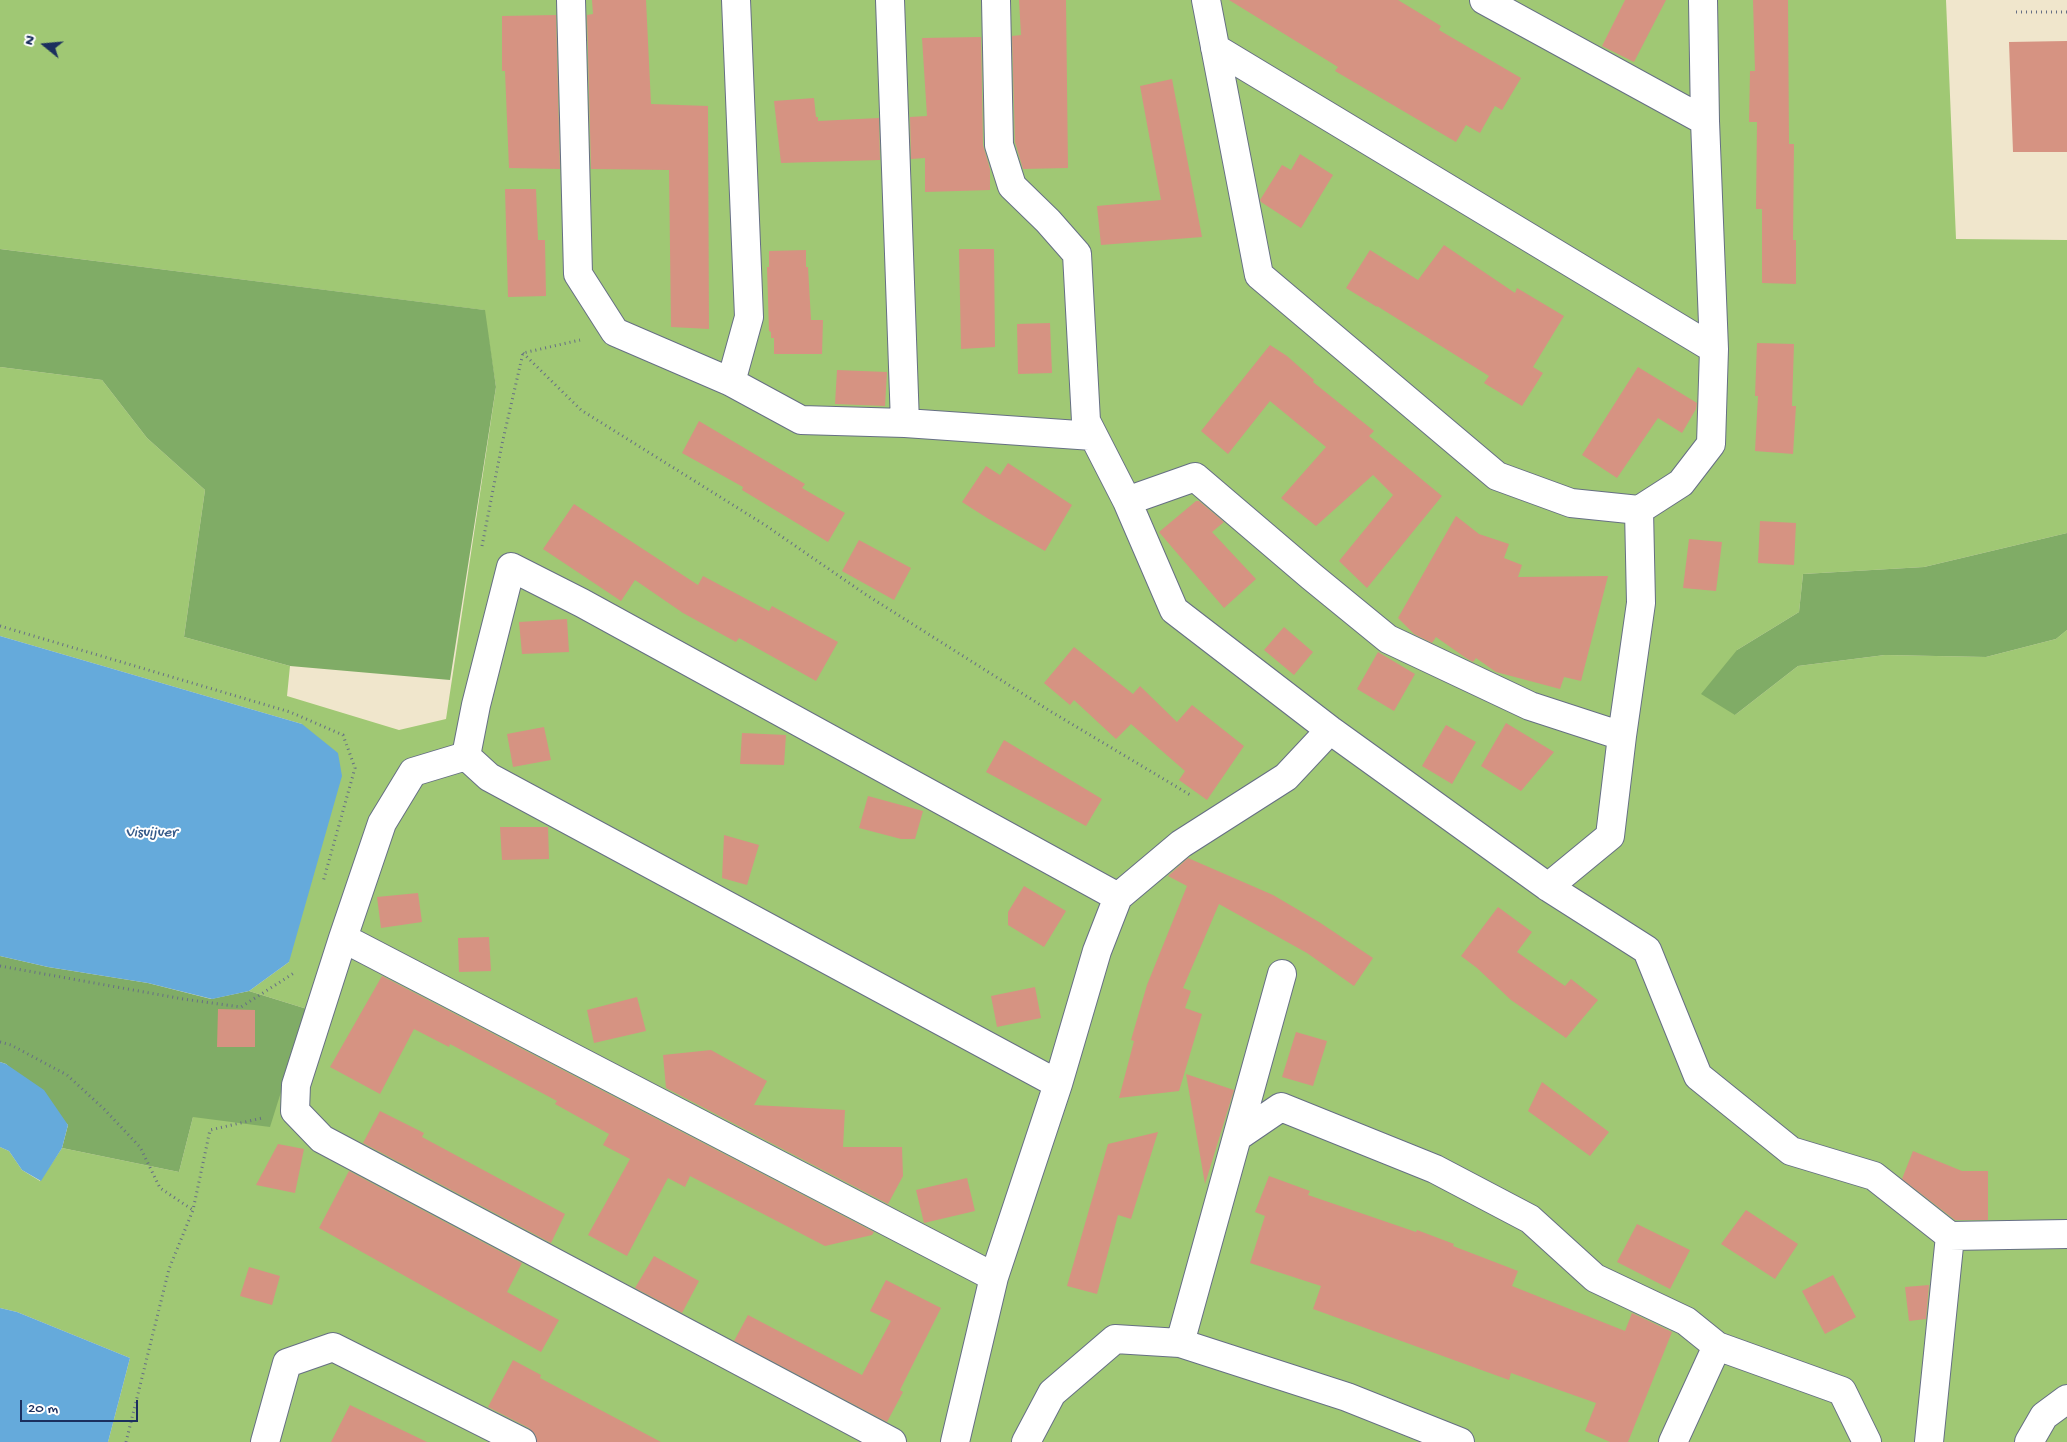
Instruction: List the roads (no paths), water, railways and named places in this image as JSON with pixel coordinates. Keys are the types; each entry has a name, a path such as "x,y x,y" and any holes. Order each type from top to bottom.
{"lane":[{"path":"571,0 578,274 615,332 731,382 801,420 905,423 1094,436"},
{"path":"731,382 749,317 736,0"},
{"path":"890,0 905,423"},
{"path":"996,0 999,145 1012,186 1048,221 1077,254 1086,421 1126,501 1174,610 1330,730 1548,887 1647,950 1698,1076 1791,1151 1874,1176 1950,1236 2067,1234"},
{"path":"1206,0 1259,275 1497,476 1570,502 1639,510 1681,483 1711,444 1714,349 1705,121 1703,0"},
{"path":"1484,0 1705,121"},
{"path":"1215,48 1714,349"},
{"path":"1126,501 1195,477 1388,639 1530,706 1622,736"},
{"path":"1548,887 1610,836 1622,736 1642,603 1639,510"},
{"path":"466,756 476,705 511,567 582,603 1118,897"},
{"path":"955,1442 994,1277 1058,1084 1097,951 1118,897 1181,844 1286,777 1330,730"},
{"path":"466,756 413,772 382,823 342,938 296,1084 295,1111 322,1139 892,1442"},
{"path":"466,756 489,777 1058,1084"},
{"path":"342,938 994,1277"},
{"path":"1180,1343 1282,974"},
{"path":"1237,1137 1281,1107 1435,1169 1530,1219 1596,1278 1686,1321 1717,1346 1842,1391 1867,1442"},
{"path":"1929,1442 1950,1236"},
{"path":"1026,1442 1052,1394 1115,1339 1180,1343 1346,1397 1460,1442"},
{"path":"1673,1442 1717,1346"},
{"path":"265,1442 287,1363 333,1347 522,1442"},
{"path":"2029,1442 2044,1416 2067,1399"}],"water":[{"name":"Visvijver","path":"0,636 302,724 338,753 342,776 289,962 249,991 212,999 148,983 48,967 0,956"},
{"path":"0,1062 6,1064 44,1090 68,1125 62,1148 41,1181 22,1170 9,1151 0,1147"},
{"path":"0,1308 17,1312 130,1358 108,1442 0,1442"}]}
